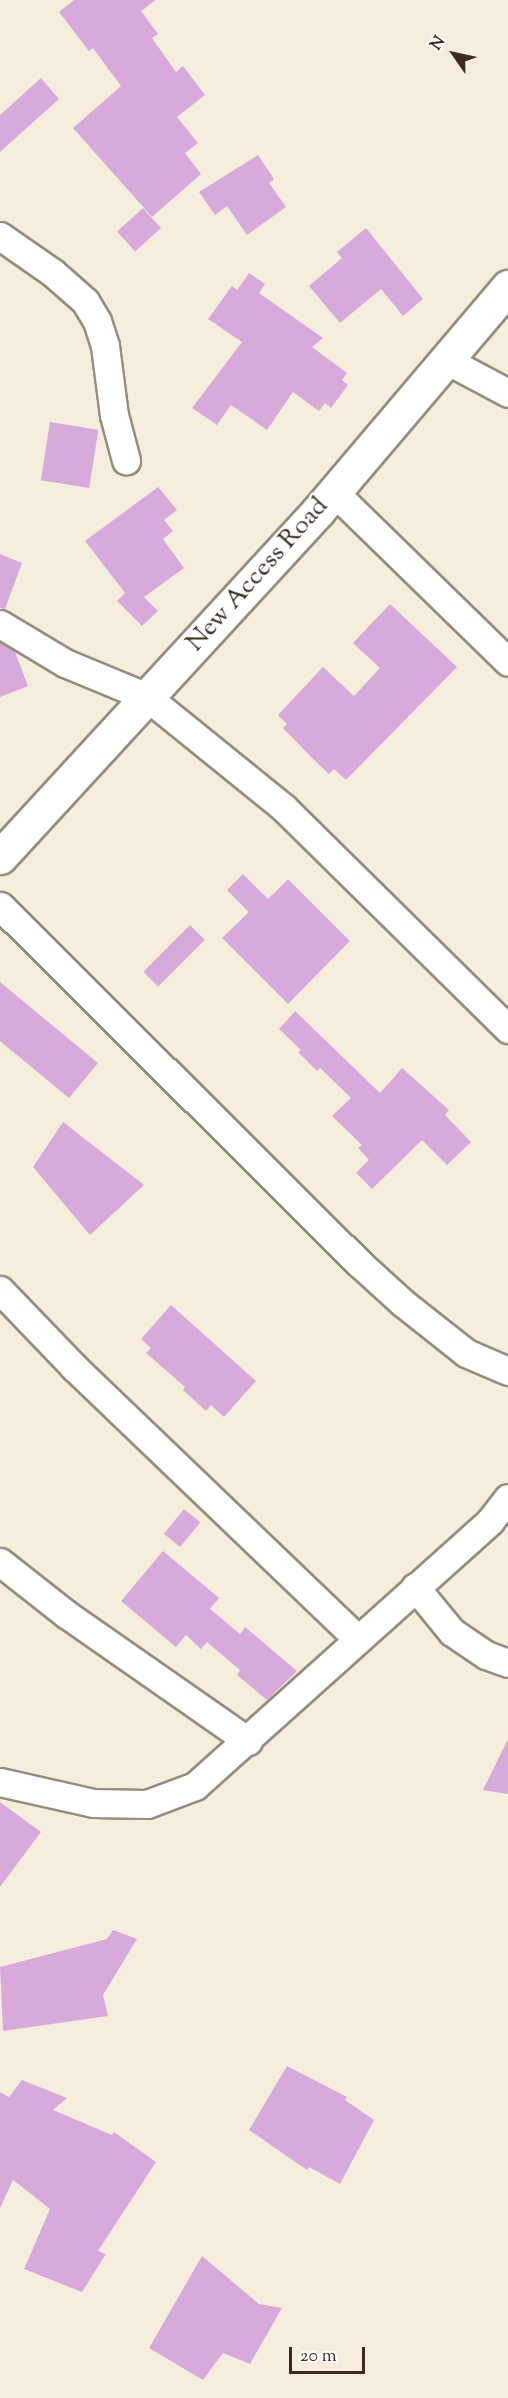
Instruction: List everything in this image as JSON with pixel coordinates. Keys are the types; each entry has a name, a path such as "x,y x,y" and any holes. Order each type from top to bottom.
{"main road":[{"name":"New Access Road","path":"0,857 334,492 508,287"}],"street":[{"path":"0,236 53,273 86,301 97,321 105,346 114,415 126,460"},
{"path":"446,360 508,393"},
{"path":"334,492 508,662"},
{"path":"0,624 65,663 147,697 284,808 508,1029"},
{"path":"0,906 359,1263 403,1303 466,1353 508,1371"},
{"path":"0,1290 74,1366 358,1639"},
{"path":"0,1782 93,1803 147,1804 195,1786 248,1741 490,1521 508,1498"},
{"path":"0,1562 66,1614 248,1741"},
{"path":"415,1587 452,1632 486,1655 508,1663"}],"building":[{"path":"74,0 156,0 141,11 158,34 152,38 176,72 183,66 205,95 177,117 198,143 185,153 201,174 152,217 73,128 121,86 93,48 89,51 59,12"},
{"path":"41,78 59,99 0,152 0,115"},
{"path":"258,155 274,179 269,183 286,207 247,235 227,206 215,215 199,192"},
{"path":"143,208 161,228 135,251 117,231"},
{"path":"366,228 423,299 403,316 381,289 340,323 309,286 342,258 337,252"},
{"path":"249,273 265,284 259,293 323,338 312,347 347,373 342,380 348,385 331,408 325,403 319,411 293,392 267,430 231,405 217,425 192,408 242,342 208,319 232,286 237,290"},
{"path":"50,422 98,430 89,488 41,480"},
{"path":"158,487 177,510 164,520 173,531 163,539 184,568 144,597 158,611 142,626 117,601 125,593 85,541"},
{"path":"0,554 22,563 5,609 0,608"},
{"path":"390,604 457,667 346,780 334,769 329,774 313,759 283,728 287,724 278,715 323,667 354,696 380,668 353,643"},
{"path":"0,642 15,652 28,686 0,697"},
{"path":"243,874 268,899 288,879 350,941 288,1004 222,938 249,912 227,890"},
{"path":"190,925 205,940 158,987 143,972"},
{"path":"0,982 98,1063 69,1098 0,1041"},
{"path":"295,1011 380,1093 402,1068 449,1110 445,1115 471,1142 447,1165 422,1140 372,1189 356,1173 369,1160 358,1148 362,1145 332,1116 351,1098 320,1068 317,1071 298,1052 301,1050 279,1029"},
{"path":"63,1122 144,1185 90,1235 33,1167"},
{"path":"171,1305 256,1381 224,1417 211,1405 206,1411 183,1390 185,1387 146,1353 151,1348 141,1339"},
{"path":"184,1509 200,1522 180,1547 164,1534"},
{"path":"163,1551 219,1598 210,1609 240,1634 245,1627 297,1671 267,1700 237,1675 240,1670 207,1642 201,1649 186,1635 176,1647 121,1601"},
{"path":"508,1739 508,1794 483,1790"},
{"path":"0,1802 41,1832 0,1887"},
{"path":"113,1930 137,1939 103,1995 108,2016 3,2031 0,1967 107,1939"},
{"path":"287,2066 347,2097 345,2100 374,2120 340,2184 309,2167 307,2170 249,2130"},
{"path":"22,2080 67,2098 53,2110 112,2135 114,2132 156,2162 98,2251 106,2254 82,2292 24,2269 50,2209 13,2180 0,2208 0,2092 9,2097"},
{"path":"202,2256 259,2304 282,2308 250,2364 223,2353 203,2380 149,2348"}]}
